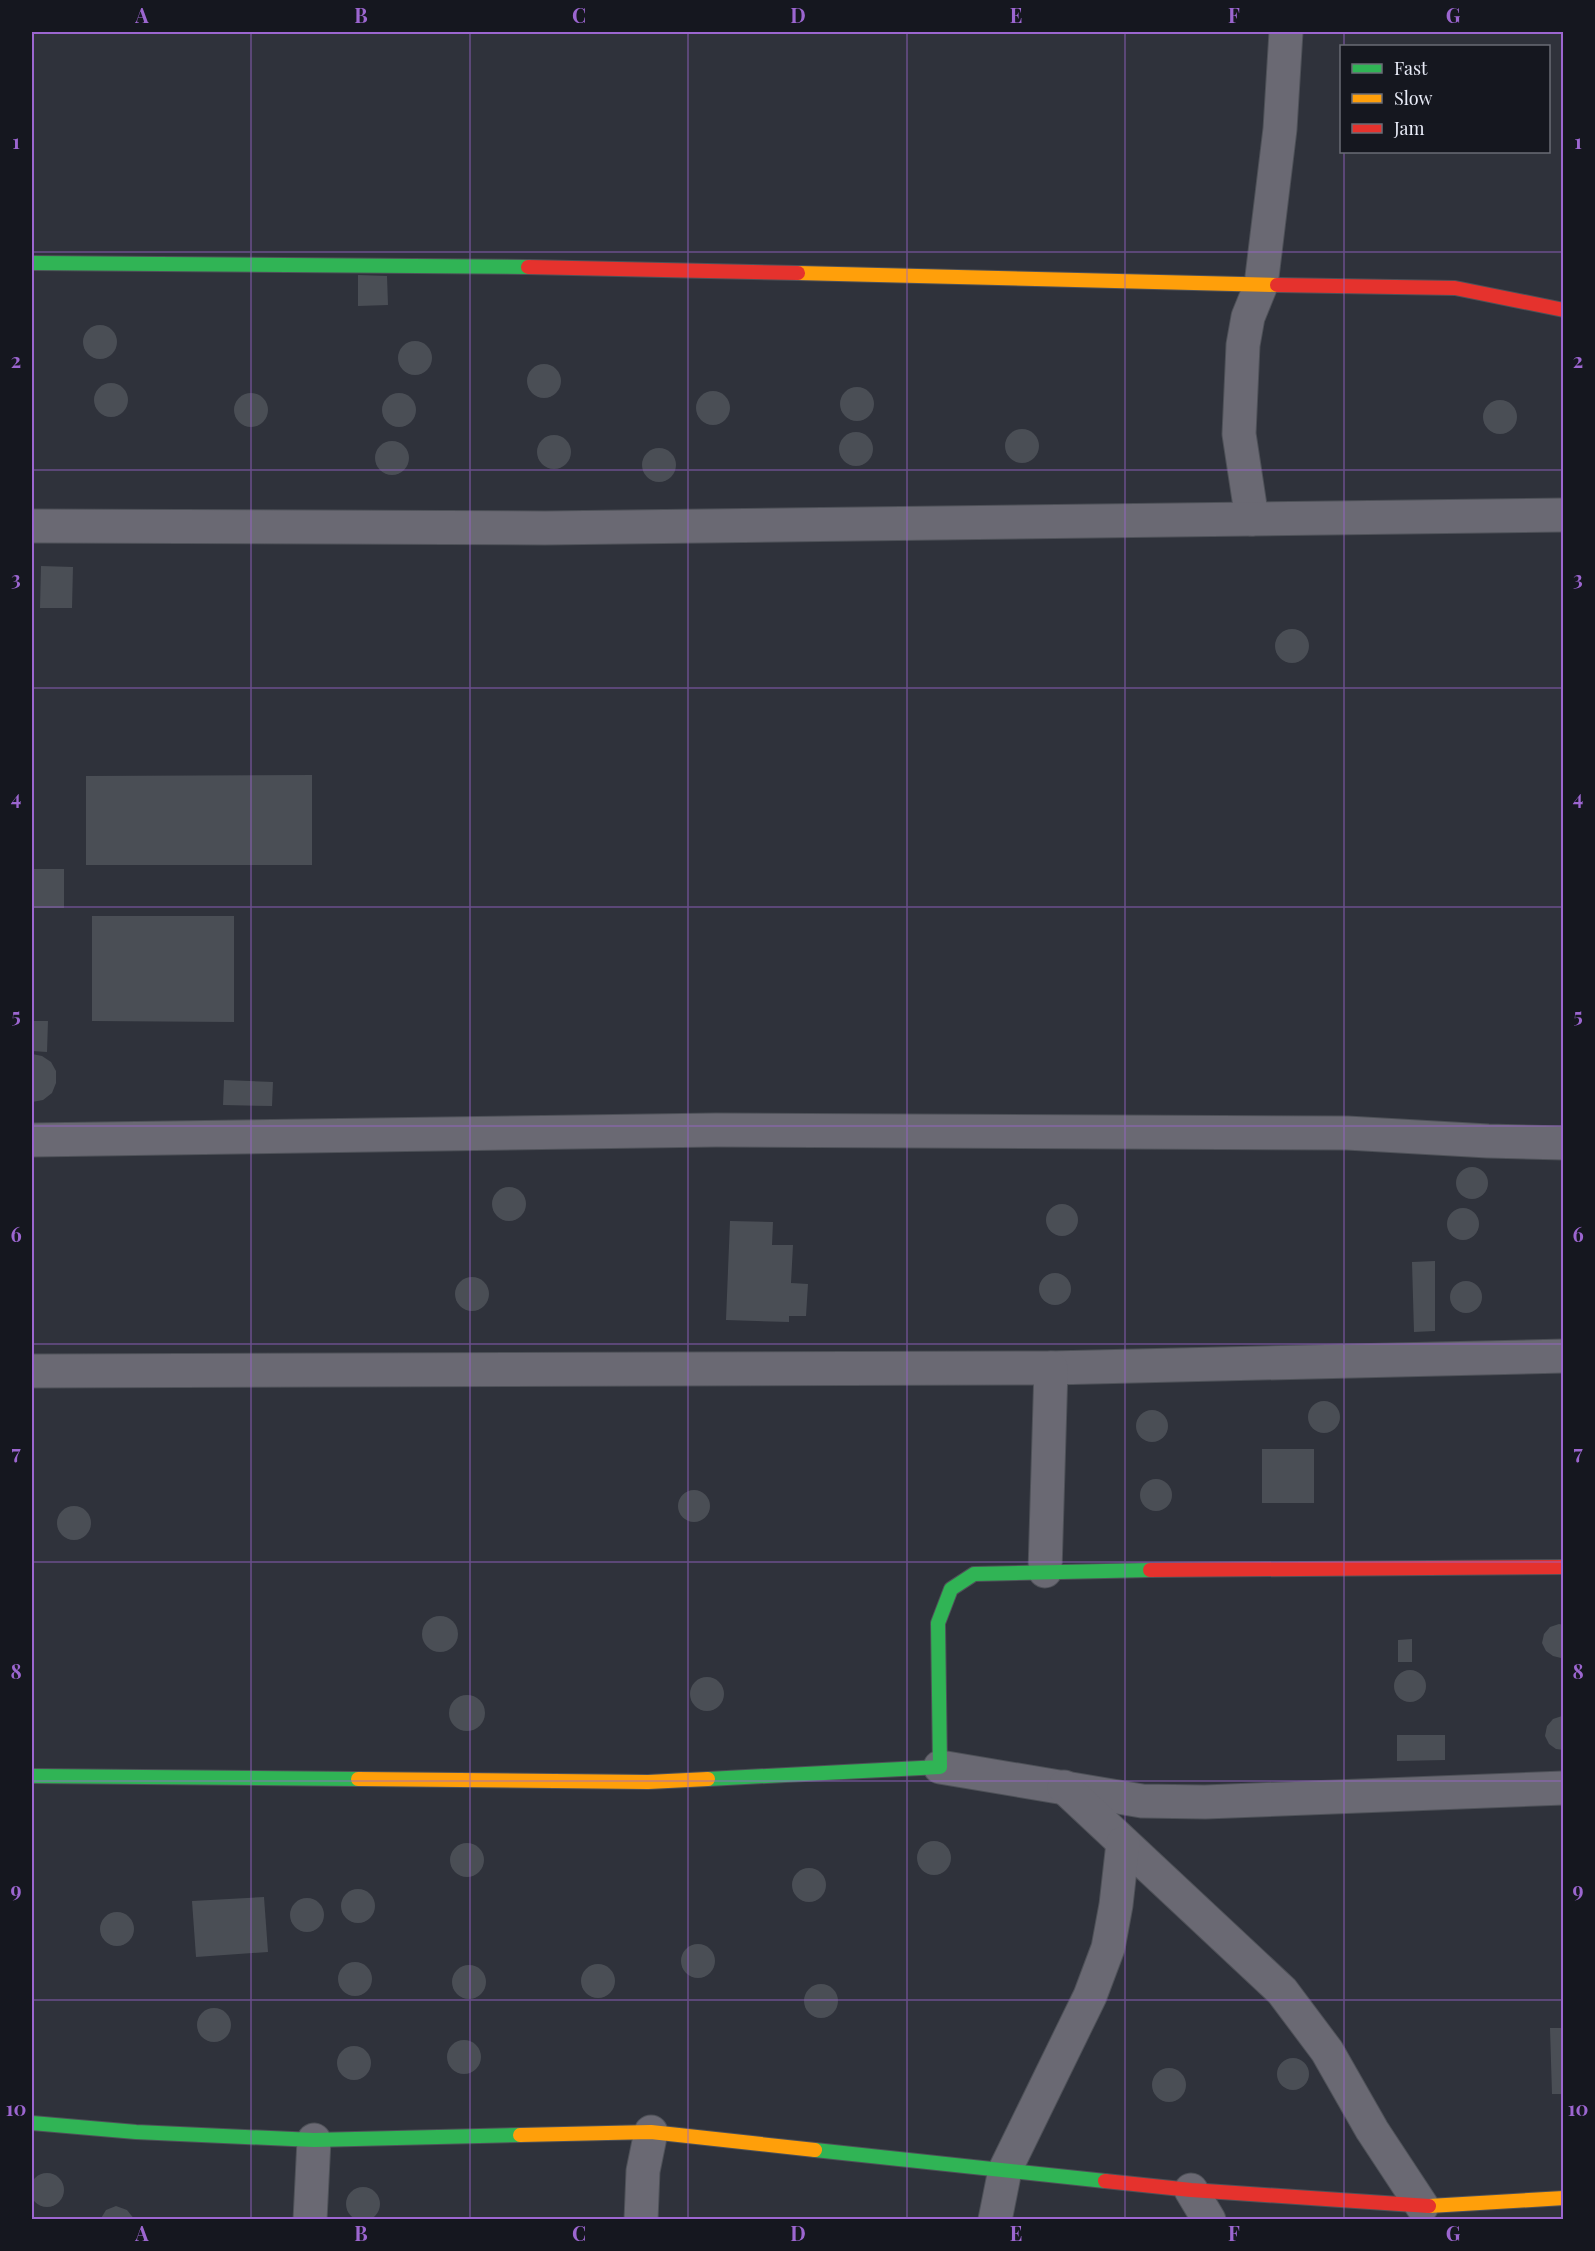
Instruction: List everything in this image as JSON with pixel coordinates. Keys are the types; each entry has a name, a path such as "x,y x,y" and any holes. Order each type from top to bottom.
{"street":[{"path":"1252,519 1239,434 1243,345 1248,316 1261,285 1280,129 1286,32"},
{"path":"32,263 629,268 1455,288 1563,310"},
{"path":"32,526 545,528 1563,515"},
{"path":"32,1140 716,1130 1347,1133 1488,1142 1563,1143"},
{"path":"32,1371 1051,1368 1563,1356"},
{"path":"1045,1571 1051,1368"},
{"path":"940,1767 938,1623 951,1589 974,1574 1045,1571 1563,1566"},
{"path":"32,1776 648,1782 940,1767 1142,1801 1205,1802 1563,1788"},
{"path":"1064,1787 1282,1990 1327,2051 1372,2130 1422,2206"},
{"path":"995,2220 1005,2170 1090,1996 1104,1958 1116,1905 1123,1843"},
{"path":"32,2123 136,2132 314,2140 651,2132 1191,2190 1422,2206 1563,2198"},
{"path":"641,2220 643,2171 651,2132"},
{"path":"310,2220 314,2140"},
{"path":"1191,2190 1209,2220"}],"building":[{"path":"358,275 387,276 388,305 358,306"},
{"path":"100,325 112,330 117,342 112,354 100,359 88,354 83,342 88,330"},
{"path":"415,341 427,346 432,358 427,370 415,375 403,370 398,358 403,346"},
{"path":"544,364 556,369 561,381 556,393 544,398 532,393 527,381 532,369"},
{"path":"111,383 123,388 128,400 123,412 111,417 99,412 94,400 99,388"},
{"path":"857,387 869,392 874,404 869,416 857,421 845,416 840,404 845,392"},
{"path":"713,391 725,396 730,408 725,420 713,425 701,420 696,408 701,396"},
{"path":"251,393 263,398 268,410 263,422 251,427 239,422 234,410 239,398"},
{"path":"399,393 411,398 416,410 411,422 399,427 387,422 382,410 387,398"},
{"path":"1500,400 1512,405 1517,417 1512,429 1500,434 1488,429 1483,417 1488,405"},
{"path":"1022,429 1034,434 1039,446 1034,458 1022,463 1010,458 1005,446 1010,434"},
{"path":"856,432 868,437 873,449 868,461 856,466 844,461 839,449 844,437"},
{"path":"554,435 566,440 571,452 566,464 554,469 542,464 537,452 542,440"},
{"path":"392,441 404,446 409,458 404,470 392,475 380,470 375,458 380,446"},
{"path":"659,448 671,453 676,465 671,477 659,482 647,477 642,465 647,453"},
{"path":"41,566 73,567 72,608 40,608"},
{"path":"1292,629 1304,634 1309,646 1304,658 1292,663 1280,658 1275,646 1280,634"},
{"path":"312,775 312,865 86,865 86,776"},
{"path":"32,869 64,869 64,908 32,908"},
{"path":"92,916 234,916 234,1022 92,1021"},
{"path":"32,1021 48,1021 47,1052 32,1051"},
{"path":"32,1054 42,1056 51,1062 56,1071 56,1083 52,1093 43,1100 32,1102"},
{"path":"224,1080 273,1082 272,1106 223,1105"},
{"path":"1472,1167 1484,1171 1488,1183 1484,1195 1472,1199 1460,1195 1456,1183 1460,1171"},
{"path":"509,1187 521,1192 526,1204 521,1216 509,1221 497,1216 492,1204 497,1192"},
{"path":"1062,1204 1074,1208 1078,1220 1074,1232 1062,1236 1050,1232 1046,1220 1050,1208"},
{"path":"1463,1208 1475,1212 1479,1224 1475,1236 1463,1240 1451,1236 1447,1224 1451,1212"},
{"path":"730,1221 773,1222 772,1245 793,1245 791,1283 808,1284 806,1316 789,1316 789,1322 726,1320"},
{"path":"1435,1261 1435,1331 1414,1332 1412,1262"},
{"path":"1055,1273 1067,1277 1071,1289 1067,1301 1055,1305 1043,1301 1039,1289 1043,1277"},
{"path":"472,1277 484,1282 489,1294 484,1306 472,1311 460,1306 455,1294 460,1282"},
{"path":"1466,1281 1478,1285 1482,1297 1478,1309 1466,1313 1454,1309 1450,1297 1454,1285"},
{"path":"1324,1401 1336,1405 1340,1417 1336,1429 1324,1433 1312,1429 1308,1417 1312,1405"},
{"path":"1152,1410 1164,1414 1168,1426 1164,1438 1152,1442 1140,1438 1136,1426 1140,1414"},
{"path":"1262,1449 1314,1449 1314,1503 1262,1503"},
{"path":"1156,1479 1168,1483 1172,1495 1168,1507 1156,1511 1144,1507 1140,1495 1144,1483"},
{"path":"694,1490 706,1494 710,1506 706,1518 694,1522 682,1518 678,1506 682,1494"},
{"path":"74,1506 86,1511 91,1523 86,1535 74,1540 62,1535 57,1523 62,1511"},
{"path":"440,1616 452,1622 458,1634 452,1646 440,1652 428,1646 422,1634 428,1622"},
{"path":"1564,1625 1564,1657 1561,1658 1546,1651 1542,1643 1544,1634 1550,1627"},
{"path":"1412,1639 1412,1662 1398,1662 1398,1640"},
{"path":"1410,1670 1422,1674 1426,1686 1422,1698 1410,1702 1398,1698 1394,1686 1398,1674"},
{"path":"707,1677 719,1682 724,1694 719,1706 707,1711 695,1706 690,1694 695,1682"},
{"path":"467,1695 479,1701 485,1713 479,1725 467,1731 455,1725 449,1713 455,1701"},
{"path":"1564,1717 1564,1750 1556,1749 1549,1744 1545,1736 1547,1726 1553,1719"},
{"path":"1397,1735 1445,1735 1445,1760 1397,1761"},
{"path":"934,1841 946,1846 951,1858 946,1870 934,1875 922,1870 917,1858 922,1846"},
{"path":"467,1843 479,1848 484,1860 479,1872 467,1877 455,1872 450,1860 455,1848"},
{"path":"809,1868 821,1873 826,1885 821,1897 809,1902 797,1897 792,1885 797,1873"},
{"path":"358,1889 370,1894 375,1906 370,1918 358,1923 346,1918 341,1906 346,1894"},
{"path":"264,1897 268,1952 196,1957 192,1901"},
{"path":"307,1898 319,1903 324,1915 319,1927 307,1932 295,1927 290,1915 295,1903"},
{"path":"117,1912 129,1917 134,1929 129,1941 117,1946 105,1941 100,1929 105,1917"},
{"path":"698,1944 710,1949 715,1961 710,1973 698,1978 686,1973 681,1961 686,1949"},
{"path":"355,1962 367,1967 372,1979 367,1991 355,1996 343,1991 338,1979 343,1967"},
{"path":"598,1964 610,1969 615,1981 610,1993 598,1998 586,1993 581,1981 586,1969"},
{"path":"469,1965 481,1970 486,1982 481,1994 469,1999 457,1994 452,1982 457,1970"},
{"path":"821,1984 833,1989 838,2001 833,2013 821,2018 809,2013 804,2001 809,1989"},
{"path":"214,2008 226,2013 231,2025 226,2037 214,2042 202,2037 197,2025 202,2013"},
{"path":"1550,2028 1564,2028 1564,2094 1552,2094"},
{"path":"464,2040 476,2045 481,2057 476,2069 464,2074 452,2069 447,2057 452,2045"},
{"path":"354,2046 366,2051 371,2063 366,2075 354,2080 342,2075 337,2063 342,2051"},
{"path":"1293,2058 1304,2063 1309,2074 1304,2085 1293,2090 1282,2085 1277,2074 1282,2063"},
{"path":"1169,2068 1181,2073 1186,2085 1181,2097 1169,2102 1157,2097 1152,2085 1157,2073"},
{"path":"47,2173 59,2178 64,2190 59,2202 47,2207 35,2202 30,2190 35,2178"},
{"path":"363,2187 375,2192 380,2204 375,2216 363,2221 351,2216 346,2204 351,2192"},
{"path":"116,2206 127,2210 135,2220 100,2220 106,2210"}],"traffic: fast":[{"path":"32,263 528,267"},
{"path":"708,1779 940,1767 938,1623 951,1589 974,1574 1150,1570"},
{"path":"32,1776 358,1779"},
{"path":"32,2123 136,2132 314,2140 520,2135"},
{"path":"815,2150 1105,2181"}],"traffic: slow":[{"path":"798,273 1277,285"},
{"path":"358,1779 648,1782 708,1779"},
{"path":"520,2135 651,2132 815,2150"},
{"path":"1429,2206 1564,2198"}],"traffic: jam":[{"path":"528,267 798,273"},
{"path":"1277,285 1455,288 1564,310"},
{"path":"1150,1570 1564,1567"},
{"path":"1105,2181 1191,2190 1429,2206"}]}
